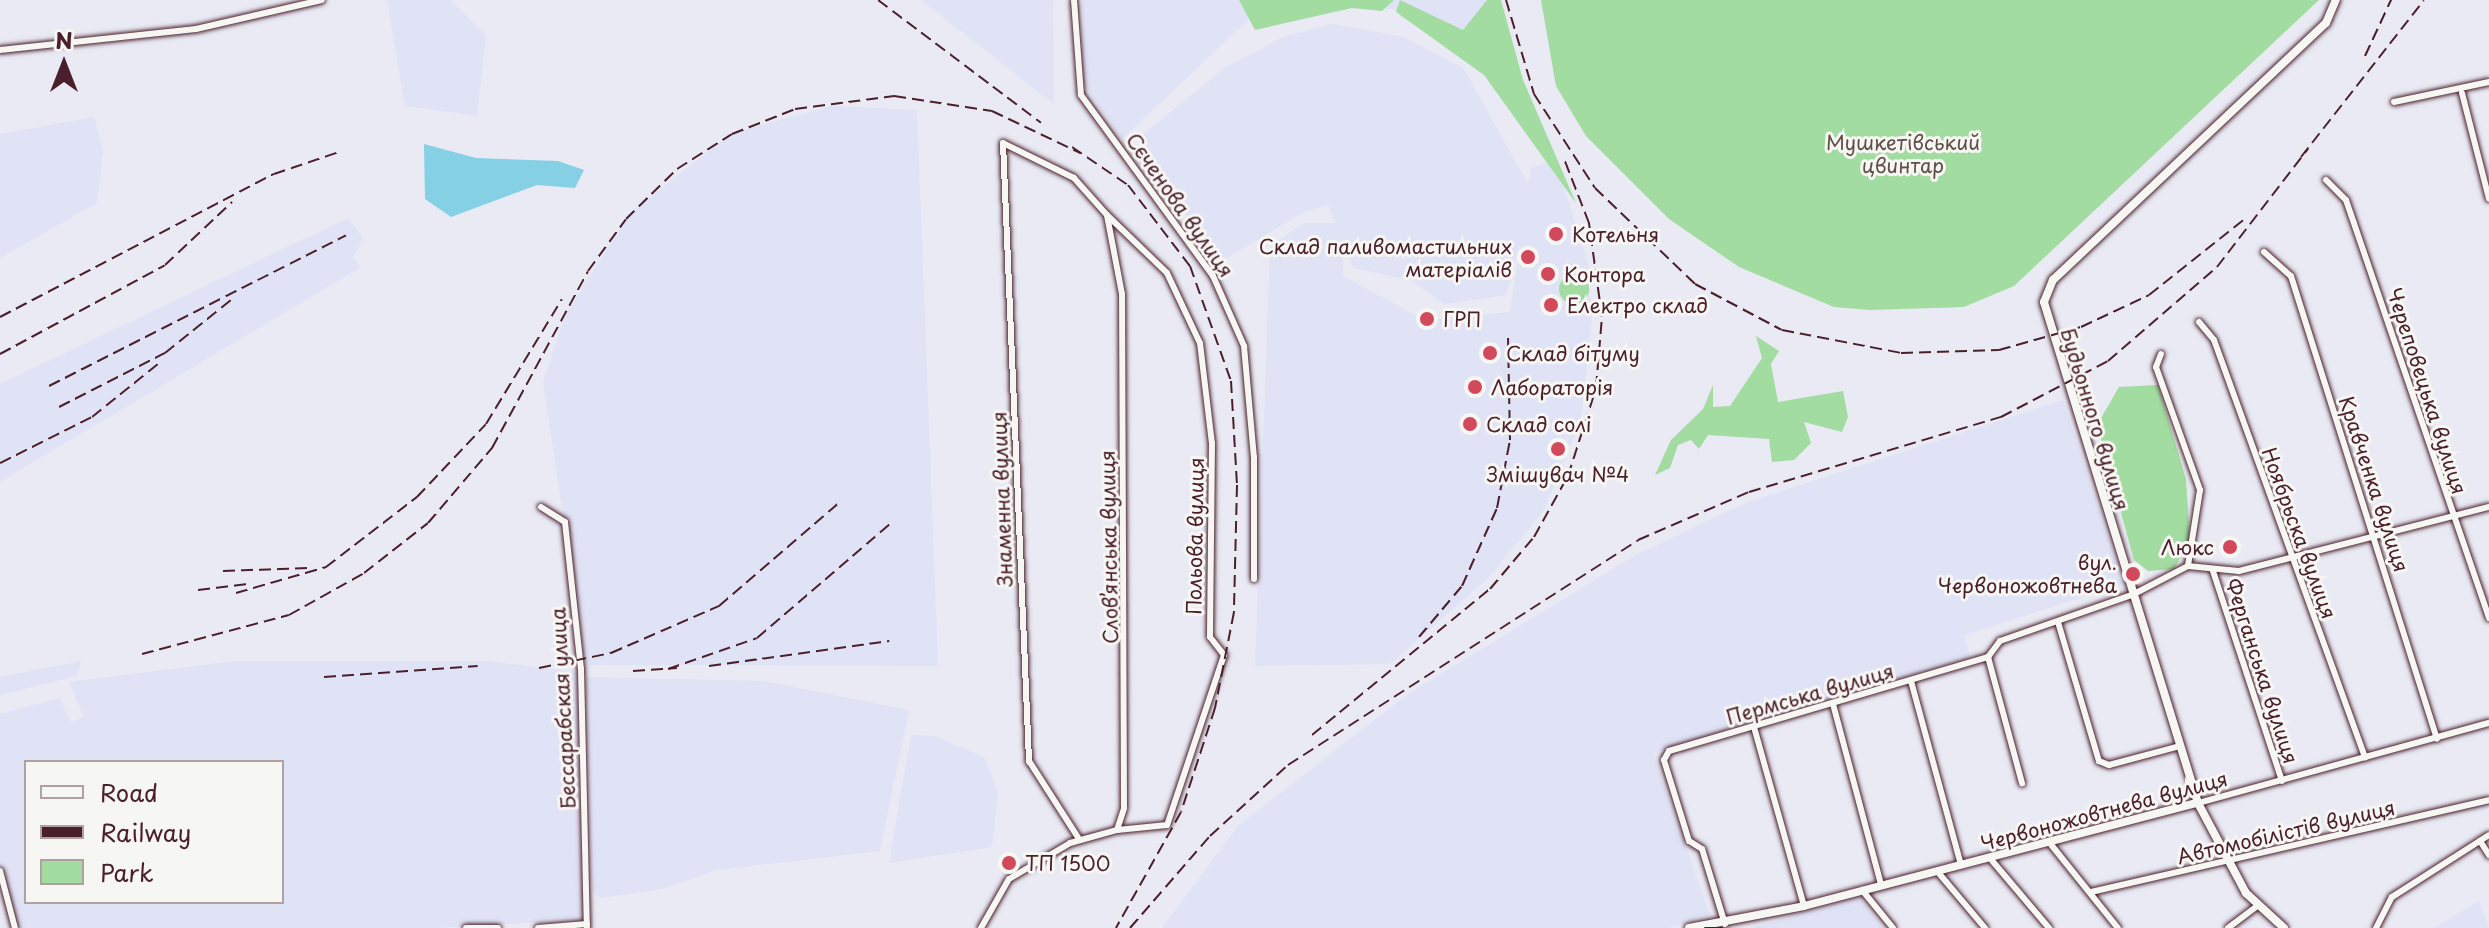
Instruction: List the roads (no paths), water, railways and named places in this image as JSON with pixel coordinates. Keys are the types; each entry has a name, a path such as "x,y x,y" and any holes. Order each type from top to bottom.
{"main road":[{"name":"Будьонного вулиця","path":"2284,928 2257,906 2198,803 2045,311 2046,294 2326,23 2336,0"},
{"name":"Червоножовтнева вулиця","path":"1689,928 1723,926 2198,803"}],"street":[{"path":"0,50 196,29 322,0"},
{"name":"Сєченова вулиця","path":"1074,0 1081,95 1213,276 1244,346 1254,457 1254,579"},
{"path":"2394,102 2444,89 2462,93 2489,82"},
{"path":"2462,93 2486,168 2489,199"},
{"name":"Знаменна вулиця","path":"1079,839 1029,761 1003,143 1074,178 1107,215"},
{"name":"Череповецька вулиця","path":"2326,180 2346,200 2452,519 2489,618"},
{"name":"Слов’янська вулиця","path":"1107,215 1122,294 1127,637 1124,808 1117,830"},
{"name":"Польова вулиця","path":"1107,215 1167,273 1200,343 1212,443 1210,637 1224,655 1167,825 1117,830"},
{"name":"Кравченка вулиця","path":"2264,252 2291,276 2437,738"},
{"name":"Ноябрьска вулиця","path":"2199,322 2214,340 2365,758"},
{"path":"2134,594 2188,566 2200,490 2156,367 2161,354"},
{"name":"Бессарабская улица","path":"538,928 587,926 580,661 565,522 541,507"},
{"name":"Ферганська вулиця","path":"2188,566 2213,571 2292,561 2489,507"},
{"name":"Ферганська вулиця","path":"2213,571 2282,781"},
{"name":"Пермська вулиця","path":"1723,926 1664,755 1988,657 2000,641 2134,594"},
{"path":"2058,622 2099,761 2109,765 2180,746"},
{"path":"1988,657 2022,783"},
{"path":"1911,681 1961,865"},
{"path":"1833,704 1881,885"},
{"name":"Червоножовтнева вулиця","path":"2198,803 2489,723"},
{"path":"1754,727 1804,906"},
{"name":"Автомобілістів вулиця","path":"2091,892 2231,864 2489,800"},
{"path":"981,928 1009,879 1079,839 1117,830"},
{"path":"2376,928 2392,897 2489,835"},
{"path":"2480,841 2489,855"},
{"path":"2049,842 2118,928"},
{"path":"1989,857 2049,928"},
{"path":"0,871 15,928"},
{"path":"1937,871 1985,928"},
{"path":"1862,890 1893,928"},
{"path":"2228,928 2257,906"},
{"path":"466,928 498,928"}],"water":[{"path":"424,144 476,158 558,161 584,170 575,188 537,185 451,217 425,199"}],"tram line":[{"path":"1705,928 1722,928"}],"railway":[{"path":"878,0 1041,123"},
{"path":"1506,0 1534,94 1595,188 1695,284 1782,330 1901,353 1999,350 2081,327 2149,295 2247,217"},
{"path":"2365,56 2391,0"},
{"path":"2301,157 2424,0"},
{"path":"142,654 289,615 364,573 428,523 492,448 588,271 626,219 677,169 732,134 795,109 894,96 992,111 1080,153"},
{"path":"1072,147 1128,185 1190,266 1231,381 1237,485 1234,612 1215,708 1181,812 1116,928"},
{"path":"1130,928 1210,836 1288,765 1638,540 1749,492 2001,417 2108,361 2217,267 2308,149"},
{"path":"0,317 274,174 339,152"},
{"path":"1312,735 1490,589 1534,537 1568,476 1596,388 1602,317 1589,223 1564,159"},
{"path":"0,354 165,265 232,202"},
{"path":"49,386 346,235"},
{"path":"236,593 326,567 417,497 486,424 562,299"},
{"path":"59,407 165,353 231,300"},
{"path":"1419,637 1462,586 1497,508 1510,440 1508,337"},
{"path":"0,463 92,417 158,364"},
{"path":"539,668 611,653 719,606 841,501"},
{"path":"668,669 757,638 890,524"},
{"path":"223,571 308,568"},
{"path":"198,590 248,584"},
{"path":"709,666 889,641"},
{"path":"324,677 478,666"},
{"path":"633,671 677,668"}],"place":[{"name":"Котельня","path":"1556,234"},
{"name":"Склад паливомастильних матеріалів","path":"1528,257"},
{"name":"Контора","path":"1548,274"},
{"name":"Електро склад","path":"1551,305"},
{"name":"ГРП","path":"1427,319"},
{"name":"Склад бітуму","path":"1490,353"},
{"name":"Лабораторія","path":"1475,387"},
{"name":"Склад солі","path":"1470,424"},
{"name":"Змішувач №4","path":"1558,449"},
{"name":"Люкс","path":"2230,547"},
{"name":"вул. Червоножовтнева","path":"2133,574"},
{"name":"ТП 1500","path":"1009,863"}],"park label":[{"name":"Мушкетівський цвинтар","path":"1903,154"}]}
